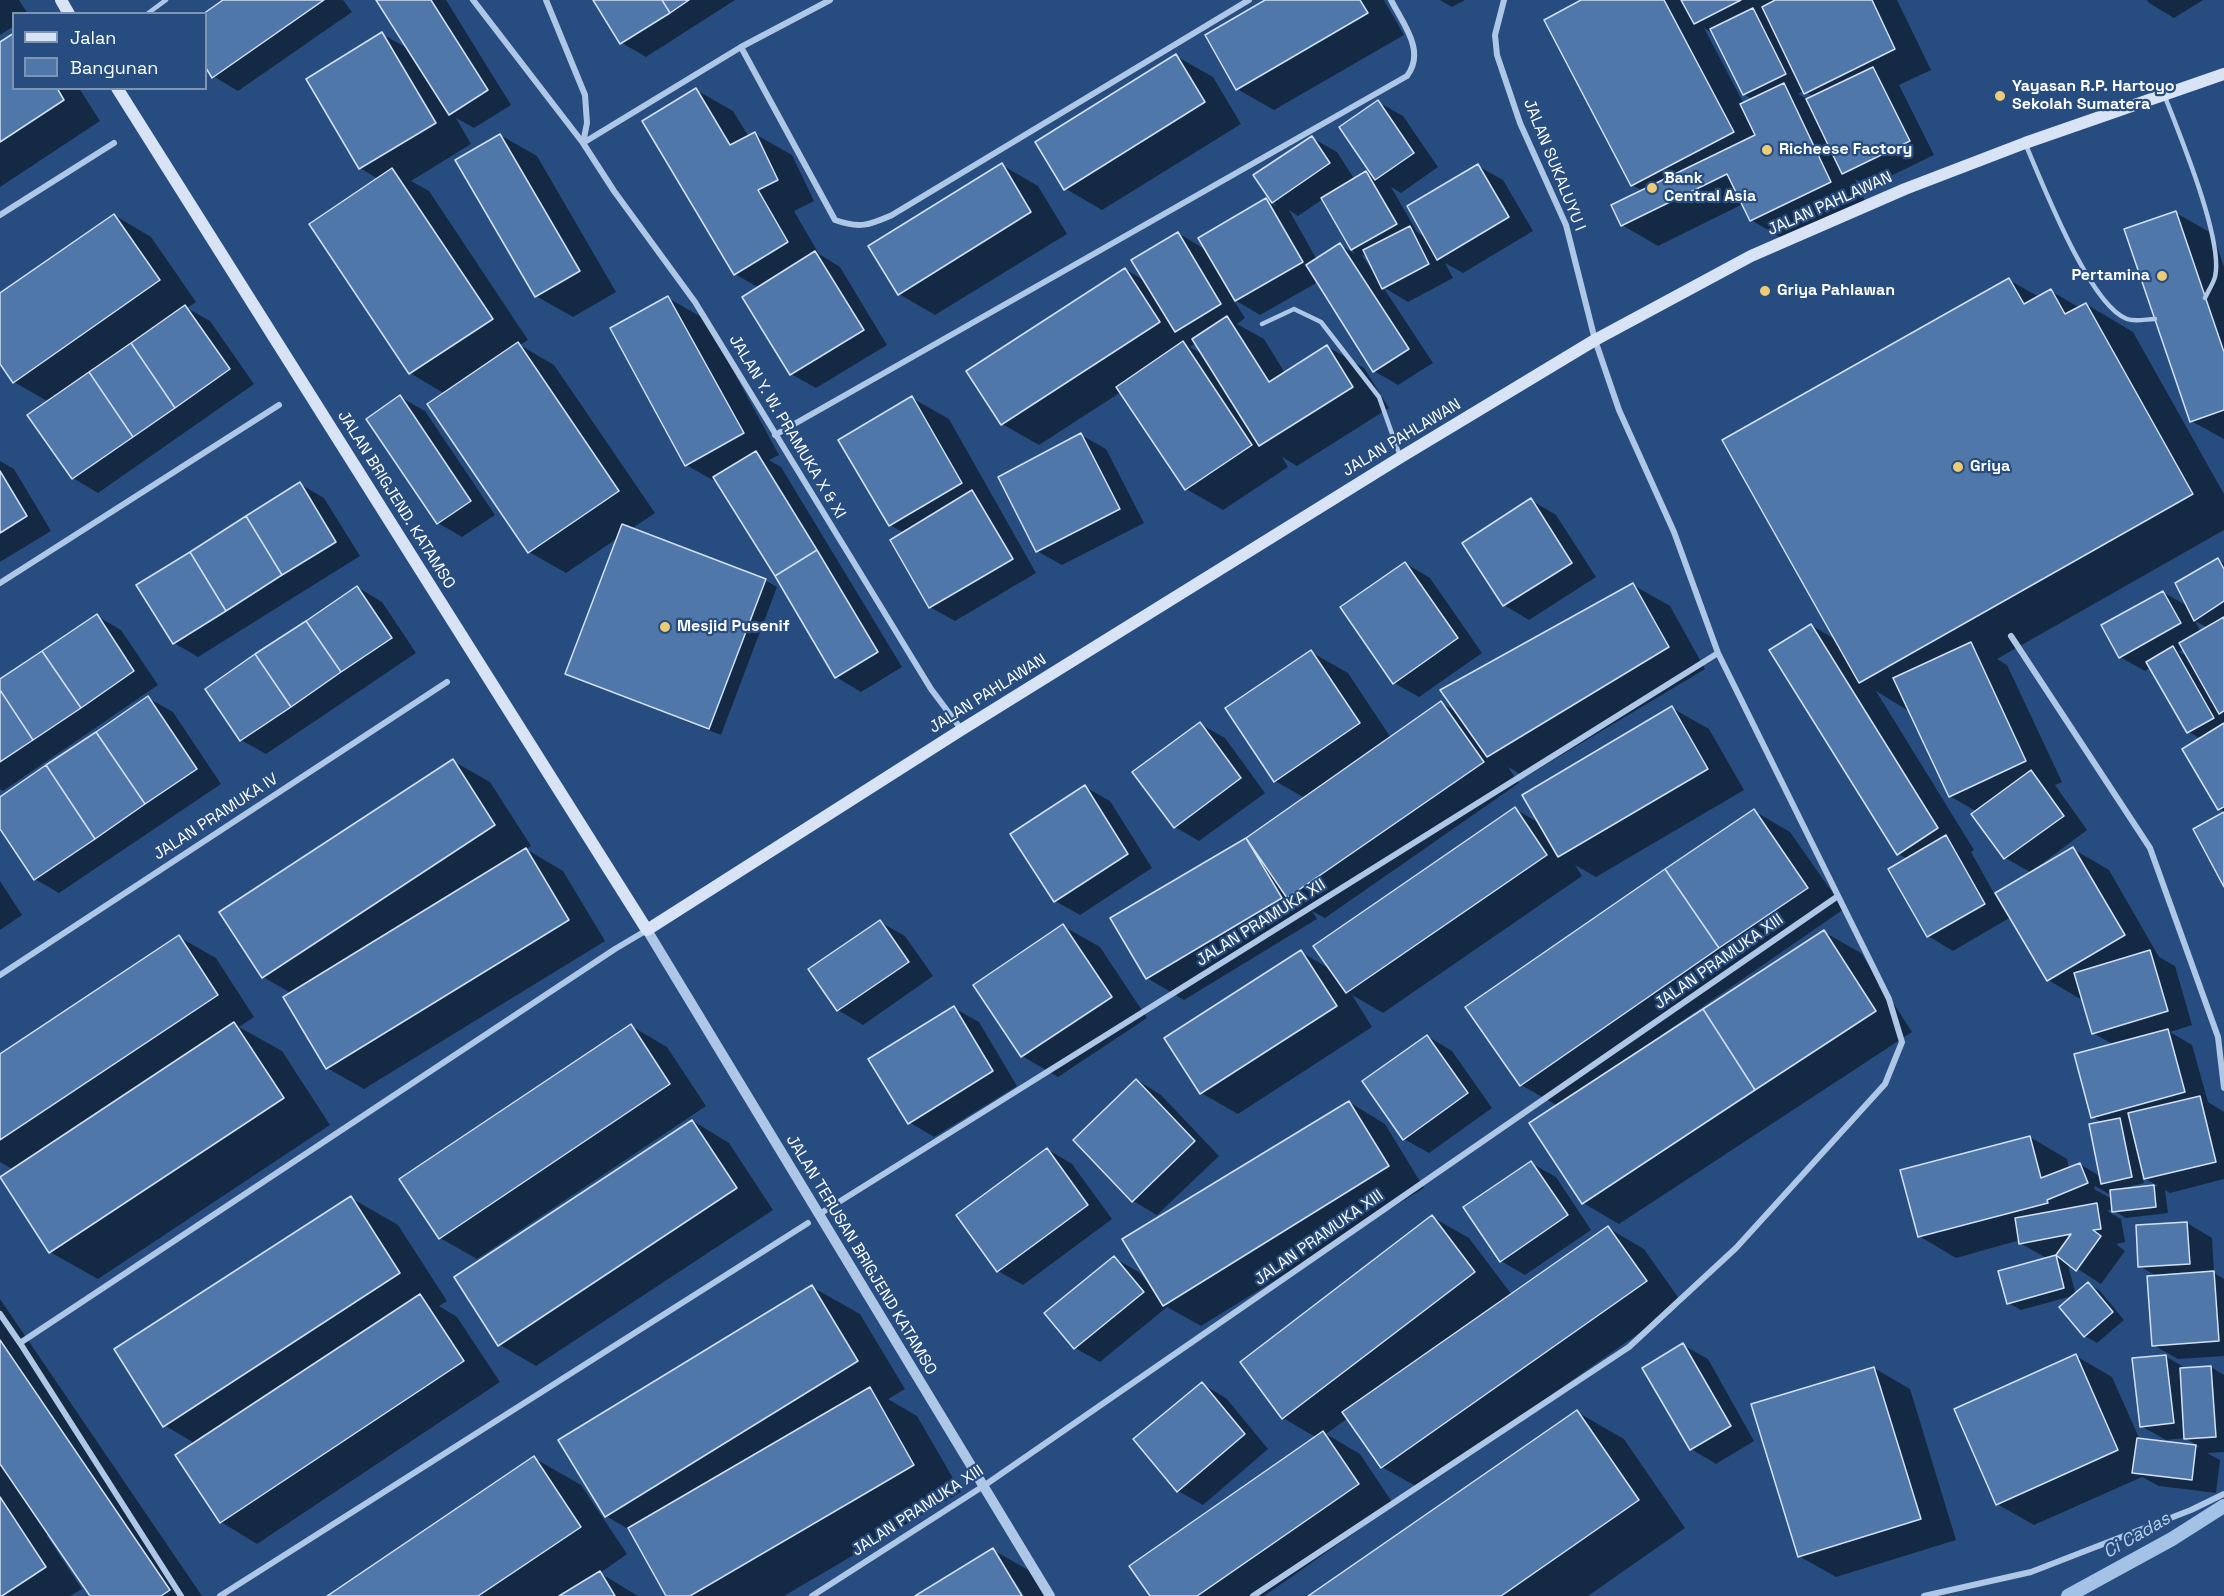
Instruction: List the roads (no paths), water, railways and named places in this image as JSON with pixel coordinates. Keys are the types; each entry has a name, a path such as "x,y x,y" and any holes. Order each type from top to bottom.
{"main road":[{"name":"JALAN PAHLAWAN","path":"647,930 961,730 1401,457 1595,340 1778,244 1905,189 2025,143 2224,74"},
{"name":"JALAN BRIGJEND. KATAMSO","path":"118,90 647,930"}],"street":[{"name":"JALAN Y. W. PRAMUKA X & XI","path":"473,0 584,143 614,191 695,302 931,689 961,730"},
{"path":"546,0 585,95 587,123 584,143"},
{"path":"584,143 741,47 830,0"},
{"path":"741,47 835,220 849,225 867,226 892,215 1249,0"},
{"path":"775,435 1407,76 1414,67 1416,57 1414,46 1390,0"},
{"name":"JALAN SUKALUYU I","path":"1253,1596 1629,1347 1736,1248 1885,1084 1902,1042 1889,999 1718,653 1674,531 1619,410 1595,340 1566,225 1520,123 1497,55 1495,35 1503,0"},
{"path":"0,215 114,143"},
{"path":"0,583 279,405"},
{"path":"2011,636 2150,848 2221,1035 2224,1088"},
{"name":"JALAN PRAMUKA XII","path":"818,1215 1718,653"},
{"name":"JALAN PRAMUKA IV","path":"0,975 447,682"},
{"name":"JALAN PRAMUKA XIII","path":"812,1596 985,1485 1838,896"},
{"path":"20,1343 647,930"},
{"name":"JALAN TERUSAN BRIGJEND KATAMSO","path":"647,930 818,1215 985,1485 1050,1596"},
{"path":"220,1596 808,1223"},
{"path":"0,1314 182,1596"},
{"path":"1924,1596 2031,1572 2191,1510 2224,1494"}],"lane":[{"path":"150,12 166,0"},
{"path":"2164,94 2208,216 2215,246 2215,276 2205,298"},
{"path":"2025,143 2071,248 2105,303 2128,320 2155,319"},
{"path":"1262,324 1294,309 1321,322 1379,397 1401,457"}],"waterway":[{"name":"Ci Cadas","path":"2068,1596 2172,1539 2224,1506"}],"place":[{"name":"Yayasan R.P. Hartoyo Sekolah Sumatera","path":"2000,96"},
{"name":"Richeese Factory","path":"1767,150"},
{"name":"Bank Central Asia","path":"1652,188"},
{"name":"Pertamina","path":"2162,276"},
{"name":"Griya Pahlawan","path":"1765,291"},
{"name":"Griya","path":"1958,467"},
{"name":"Mesjid Pusenif","path":"665,627"}]}
